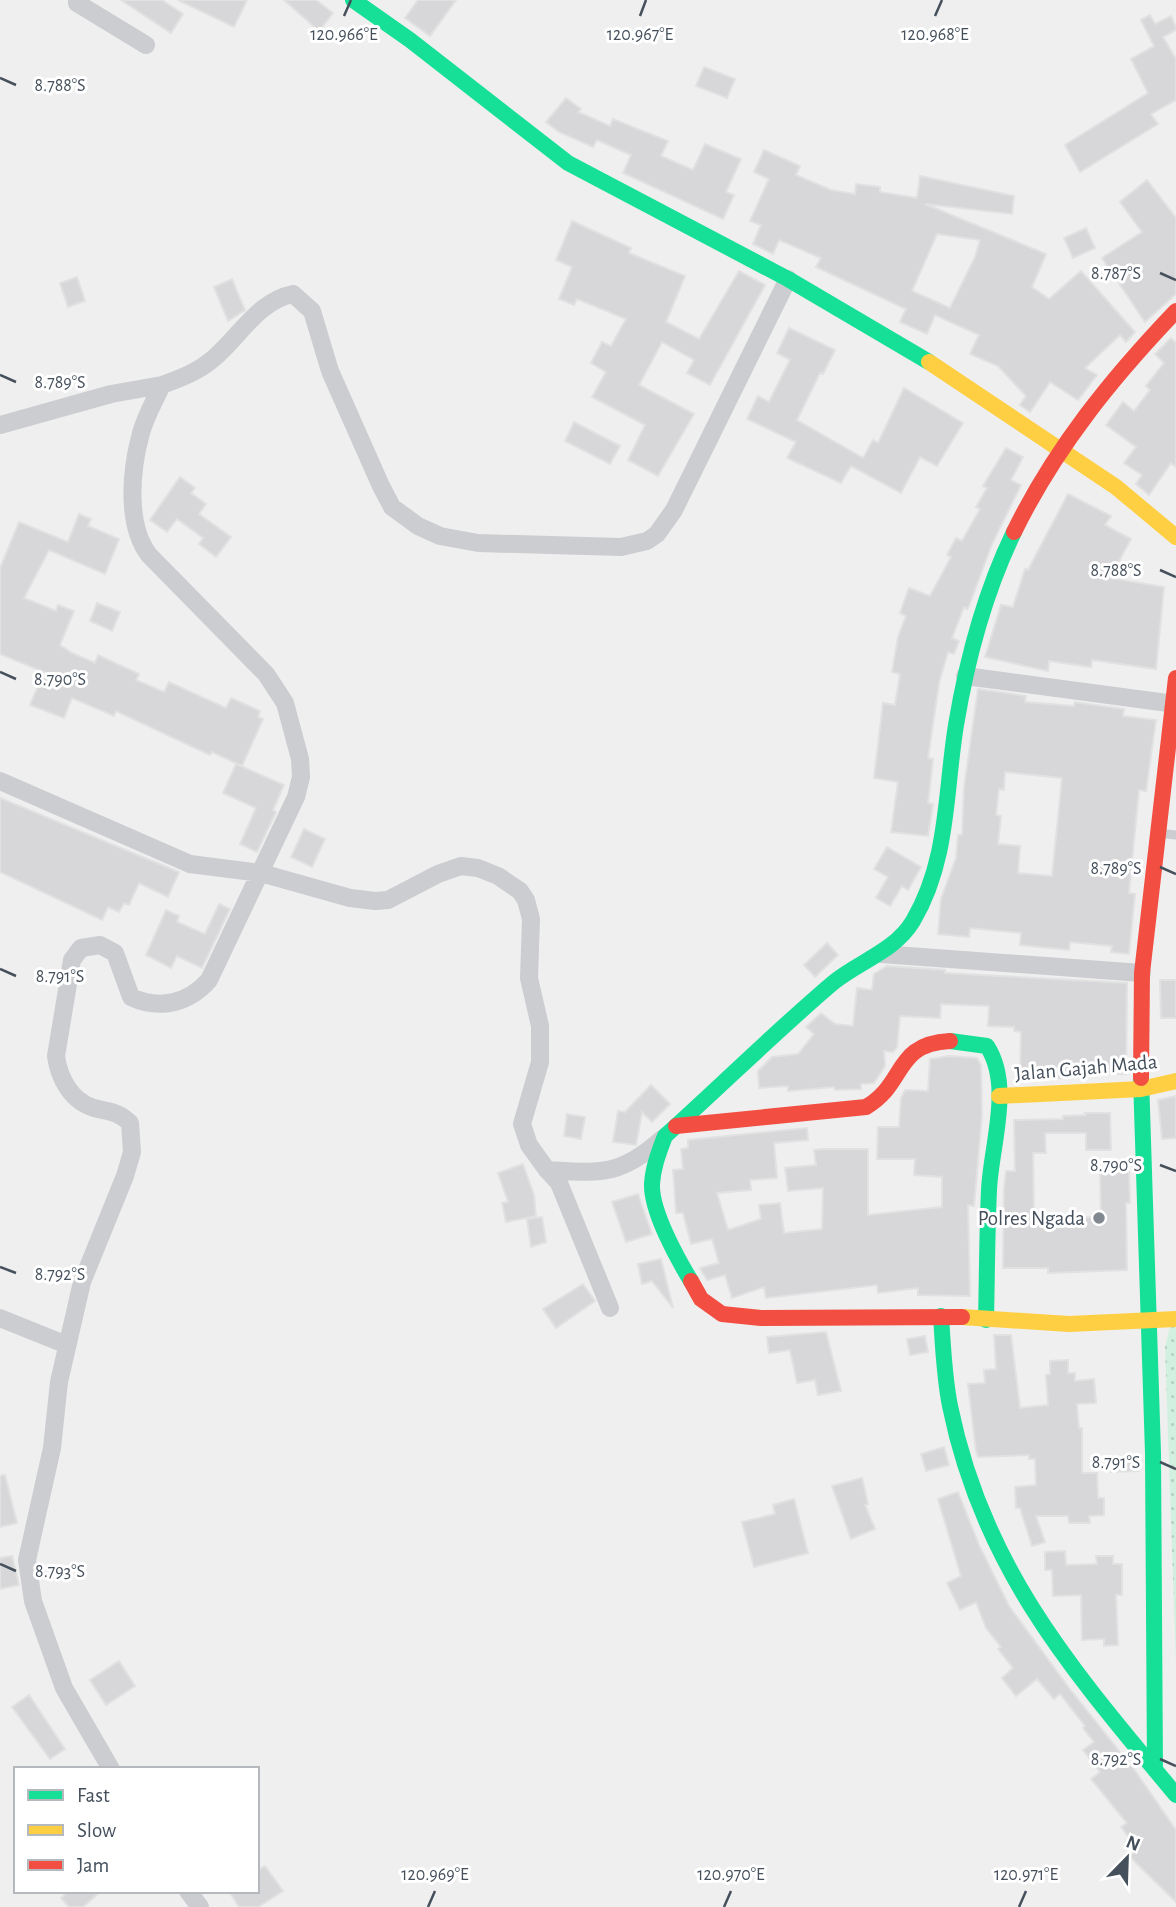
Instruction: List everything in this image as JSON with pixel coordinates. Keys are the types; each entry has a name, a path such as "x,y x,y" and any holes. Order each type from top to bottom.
{"street":[{"path":"77,0 77,4 146,44"},
{"path":"353,0 410,40 568,163 788,279 1001,408 1149,511 1176,537"},
{"path":"0,425 111,394 162,386 192,374 215,357 268,302 293,295 312,311 330,371 392,507 418,526 440,536 478,543 621,547 647,541 657,534 674,510 788,279"},
{"path":"547,1170 580,1172 619,1168 634,1163 835,982 859,964 895,944 912,924 947,832 952,761 965,676 993,577 1009,536 1061,448 1124,366 1176,311"},
{"path":"110,1767 64,1688 39,1621 27,1569 52,1448 59,1382 82,1282 117,1200 132,1152 133,1137 126,1119 117,1112 92,1107 79,1101 57,1069 56,1056 72,960 85,946 110,948 131,997 156,1005 180,1001 209,981 296,797 300,777 300,759 285,703 266,674 173,580 139,540 134,501 134,468 140,434 162,386"},
{"path":"965,676 1175,704"},
{"path":"1155,1770 1153,1453 1141,1089 1143,973 1156,833 1175,704 1176,678"},
{"path":"0,781 190,864 261,873 350,898 388,900 438,874 461,866 488,871 520,891 526,900 531,919 529,978 540,1026 540,1062 522,1124 529,1145 559,1183 610,1308"},
{"path":"881,954 1143,973"},
{"path":"670,1131 866,1107 884,1097 907,1055 920,1044 929,1041 975,1042 987,1046 996,1059 999,1096 989,1187 986,1320"},
{"name":"Jalan Gajah Mada","path":"999,1096 1141,1089 1176,1081"},
{"path":"670,1131 654,1167 652,1188 657,1207 677,1257 701,1299 710,1307 733,1317 941,1316 1069,1324 1176,1319"},
{"path":"941,1316 951,1415 980,1511 1030,1608 1176,1795"},
{"path":"0,1318 67,1345"}],"lane":[{"path":"1156,833 1176,835"}],"green space":[{"path":"1176,1320 1176,1665 1165,1347 1171,1323"}],"building":[{"path":"121,0 162,0 183,14 171,33"},
{"path":"178,0 247,0 234,27"},
{"path":"284,0 316,0 333,13 319,31"},
{"path":"418,0 456,0 430,36 405,18"},
{"path":"1150,15 1155,24 1171,16 1176,27 1176,30 1163,37 1176,59 1176,100 1151,114 1158,124 1080,172 1065,145 1148,93 1131,59 1154,46 1141,20"},
{"path":"704,67 735,79 727,98 696,86"},
{"path":"566,98 581,109 578,112 610,126 613,119 668,141 661,156 693,170 705,144 741,159 726,192 734,195 723,219 623,173 631,155 597,140 593,147 559,132 546,122"},
{"path":"764,150 800,166 796,175 831,190 855,194 856,184 880,187 880,192 917,198 920,176 1014,196 1012,214 925,204 1046,254 1032,287 1049,299 1081,271 1135,332 1126,342 1120,335 1085,368 1097,375 1078,400 1050,382 1030,412 1020,405 1026,396 998,366 970,354 979,335 935,315 927,334 900,322 906,309 816,267 821,258 779,240 773,254 753,244 761,225 750,221 769,179 754,172","holes":["937,234 980,240 975,257 950,308 912,291"]},
{"path":"1147,180 1176,218 1176,294 1145,322 1102,258 1142,232 1120,202"},
{"path":"572,221 631,248 629,253 685,276 666,322 699,339 739,271 765,285 710,385 687,373 694,360 662,342 639,385 694,414 658,476 628,460 645,425 592,397 606,372 591,363 602,342 611,346 626,319 577,299 574,305 559,299 572,267 556,260"},
{"path":"1086,228 1095,248 1073,258 1064,238"},
{"path":"77,277 85,301 68,307 60,283"},
{"path":"232,279 245,310 228,321 214,287"},
{"path":"789,328 835,350 823,374 820,373 797,420 863,458 873,440 878,443 904,388 963,423 937,466 920,457 901,493 851,466 841,483 787,458 796,442 747,419 758,396 769,402 790,360 777,353"},
{"path":"1171,338 1176,343 1176,467 1171,463 1149,495 1136,484 1142,475 1124,463 1136,447 1106,425 1123,402 1134,411 1150,390 1146,386 1164,363 1155,354"},
{"path":"574,422 620,446 610,464 565,441"},
{"path":"1006,448 1023,457 1011,480 1021,485 992,544 969,606 967,609 964,607 952,638 959,641 954,654 948,652 939,683 928,758 933,759 928,803 933,804 928,836 891,832 898,782 874,778 883,703 895,705 900,674 892,672 898,637 906,616 900,613 909,588 930,596 951,557 947,555 956,538 962,541 980,509 976,507 987,488 983,486"},
{"path":"180,477 195,488 191,493 206,504 199,514 231,537 216,557 199,544 203,538 177,519 167,532 150,520"},
{"path":"1068,494 1111,516 1105,525 1131,539 1110,578 1164,587 1156,669 1092,660 1091,667 1049,661 1048,671 985,657 1001,605 1013,607 1025,569 1028,570"},
{"path":"79,514 91,519 88,526 119,539 105,574 49,550 24,598 56,611 58,605 74,611 60,645 72,653 95,663 98,655 139,674 136,680 164,692 169,682 226,708 231,698 260,711 258,717 263,719 242,766 212,752 210,755 116,711 114,716 72,698 64,718 30,705 44,672 0,654 0,568 19,522 68,542"},
{"path":"97,603 120,612 112,631 90,621"},
{"path":"978,689 1026,696 1025,702 1074,706 1075,702 1124,709 1123,716 1156,720 1146,791 1139,790 1129,893 1135,894 1129,954 1111,952 1112,946 1070,942 1069,950 1020,945 1021,933 970,928 969,937 938,934 941,899 956,858 958,835 962,835 964,788","holes":["1005,772 1062,778 1052,876 1018,873 1020,846 998,844 1001,816 996,815 999,789 1004,790"]},
{"path":"236,764 284,785 273,810 276,812 257,852 240,844 256,808 223,793"},
{"path":"0,798 179,872 168,897 139,883 129,905 124,903 119,912 108,907 102,920 0,872"},
{"path":"304,829 325,839 312,867 291,857"},
{"path":"887,847 921,867 908,890 902,886 890,906 876,898 888,877 874,869"},
{"path":"219,904 230,909 202,968 177,956 171,968 146,955 166,910 179,916 177,922 205,934"},
{"path":"827,943 838,955 815,977 804,965"},
{"path":"887,966 945,970 945,973 1127,983 1126,1074 1068,1072 1068,1078 1020,1079 1021,1032 1014,1031 1014,1027 988,1026 989,1006 941,1004 940,1018 900,1016 897,1047 893,1052 884,1051 885,1066 874,1083 861,1084 861,1089 835,1090 834,1087 788,1091 788,1086 759,1088 758,1071 772,1057 798,1054 814,1034 806,1027 821,1013 835,1024 853,1026 857,988 872,990 874,974"},
{"path":"1160,980 1176,980 1176,1018 1161,1018"},
{"path":"949,1056 977,1058 981,1065 982,1115 974,1206 968,1205 970,1296 918,1295 918,1288 878,1293 877,1285 766,1298 764,1287 732,1298 725,1275 707,1280 700,1268 719,1263 712,1239 691,1244 683,1213 676,1213 673,1170 683,1169 681,1149 688,1148 688,1140 807,1128 808,1140 774,1143 777,1178 750,1180 751,1190 717,1193 728,1230 761,1219 759,1205 780,1203 784,1233 822,1229 823,1188 788,1191 785,1168 816,1165 814,1150 868,1149 868,1215 942,1207 942,1177 914,1175 915,1159 877,1159 878,1127 899,1127 901,1098 905,1090 928,1091 930,1059"},
{"path":"651,1085 670,1104 652,1122 642,1112 636,1145 613,1142 618,1111 625,1112"},
{"path":"1176,1096 1176,1138 1162,1139 1158,1100"},
{"path":"1085,1113 1110,1113 1111,1150 1086,1150 1086,1133 1045,1133 1046,1153 1033,1153 1034,1218 1101,1217 1100,1172 1129,1172 1130,1203 1126,1203 1127,1270 1048,1273 1048,1268 1003,1268 1004,1188 1006,1171 1015,1171 1014,1120 1063,1119 1063,1116 1086,1115"},
{"path":"567,1114 585,1117 581,1139 564,1136"},
{"path":"523,1164 534,1195 536,1216 506,1222 502,1203 508,1202 498,1173"},
{"path":"638,1194 652,1234 626,1242 612,1202"},
{"path":"542,1217 546,1242 531,1247 527,1219"},
{"path":"661,1259 673,1308 652,1281 642,1284 638,1264"},
{"path":"583,1284 595,1301 556,1328 543,1309"},
{"path":"826,1332 841,1391 818,1395 815,1380 797,1383 790,1350 769,1353 767,1337"},
{"path":"994,1335 1011,1335 1020,1408 1048,1405 1046,1375 1050,1374 1050,1361 1068,1360 1068,1373 1075,1373 1075,1381 1094,1379 1096,1403 1077,1404 1079,1428 1082,1428 1082,1473 1097,1473 1098,1498 1104,1498 1104,1515 1089,1516 1090,1523 1069,1523 1068,1516 1036,1516 1045,1542 1032,1546 1020,1508 1016,1508 1015,1487 1036,1485 1035,1459 1029,1459 1029,1455 978,1457 976,1451 968,1384 985,1383 984,1370 996,1369"},
{"path":"925,1336 928,1352 910,1355 907,1339"},
{"path":"944,1447 949,1465 926,1471 921,1454"},
{"path":"1138,1457 1138,1471 1110,1472 1109,1458"},
{"path":"5,1475 17,1523 0,1527 0,1476"},
{"path":"862,1478 868,1504 865,1505 875,1529 851,1539 832,1486"},
{"path":"958,1492 979,1545 1009,1606 1069,1688 1136,1772 1176,1830 1176,1902 1129,1856 1138,1849 1121,1827 1127,1823 1091,1779 1100,1772 1083,1750 1094,1742 1083,1728 1085,1726 1060,1694 1054,1699 1037,1679 1016,1696 1002,1678 1013,1668 986,1628 976,1602 960,1610 947,1583 961,1576 938,1499"},
{"path":"794,1499 808,1553 754,1567 742,1522 775,1514 773,1505"},
{"path":"1065,1551 1066,1565 1097,1564 1096,1556 1113,1556 1113,1564 1122,1564 1122,1595 1116,1595 1118,1645 1104,1646 1104,1639 1082,1640 1081,1595 1053,1596 1052,1570 1045,1570 1045,1552"},
{"path":"12,1556 19,1585 0,1589 0,1558"},
{"path":"119,1661 135,1686 106,1705 90,1680"},
{"path":"29,1695 65,1749 50,1759 12,1707"},
{"path":"265,1866 283,1891 258,1907 239,1907 230,1893 259,1893 259,1870"},
{"path":"66,1893 99,1893 83,1907 69,1907 61,1898"}],"traffic: fast":[{"path":"353,0 410,40 568,163 788,279 929,362"},
{"path":"691,1281 666,1234 653,1195 654,1172 665,1136 812,1001 834,982 897,940 913,921 925,898 940,850 956,725 972,651 994,578 1014,532"},
{"path":"950,1041 987,1046 999,1079 1000,1097 989,1190 986,1320"},
{"path":"1141,1078 1153,1453 1155,1770"},
{"path":"941,1316 948,1395 965,1464 985,1518 1009,1568 1068,1660 1176,1795"}],"traffic: slow":[{"path":"929,362 1116,487 1176,537"},
{"path":"999,1096 1141,1089 1176,1081"},
{"path":"962,1317 1069,1324 1176,1319"}],"traffic: jam":[{"path":"1014,532 1048,471 1086,415 1129,362 1176,311"},
{"path":"1141,1078 1142,973 1176,678"},
{"path":"676,1126 866,1107 879,1097 909,1057 919,1049 950,1041"},
{"path":"691,1281 701,1299 722,1314 761,1318 962,1317"}],"place":[{"name":"Polres Ngada","path":"1099,1218"}]}
